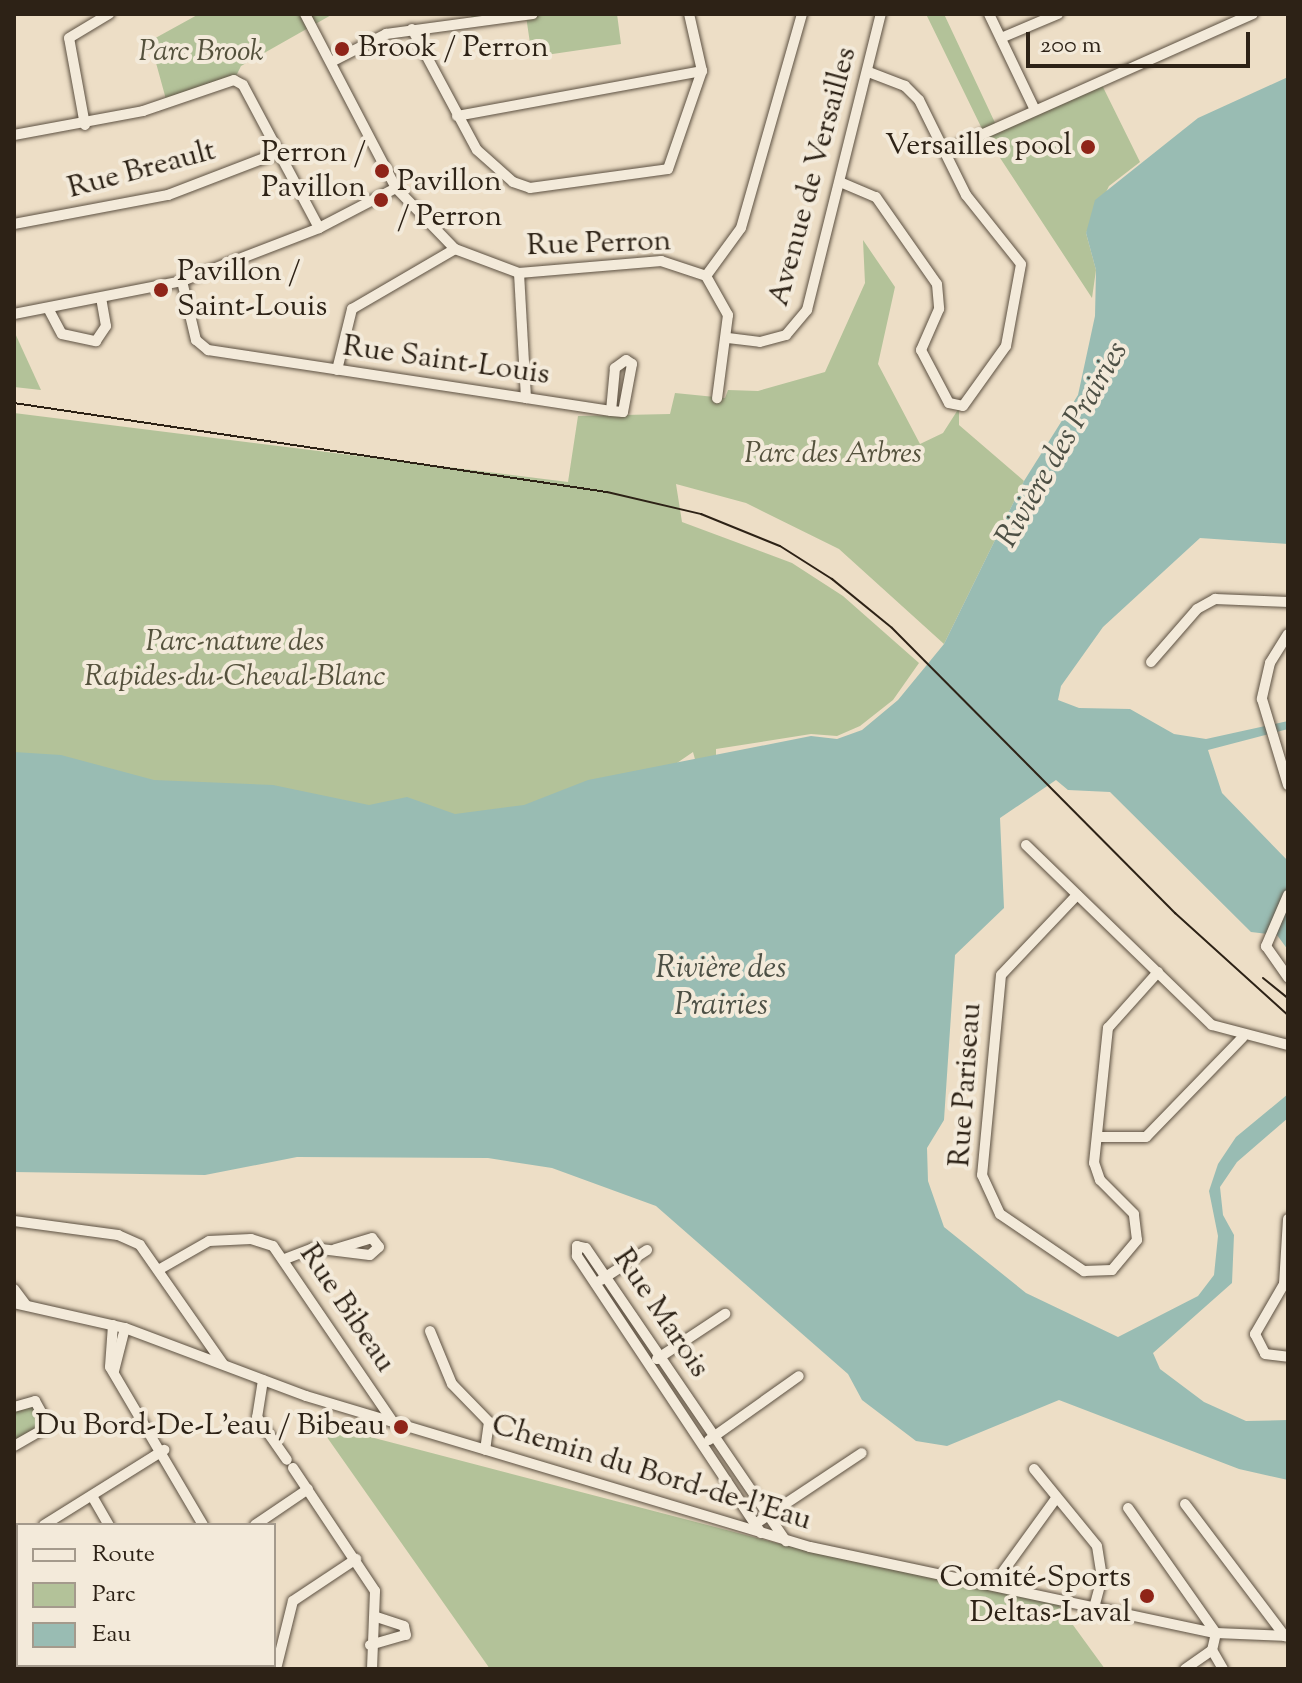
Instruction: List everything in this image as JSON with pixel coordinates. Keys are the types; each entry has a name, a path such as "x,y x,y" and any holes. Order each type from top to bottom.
{"street":[{"path":"85,125 69,38 109,14"},
{"name":"Rue Perron","path":"305,14 396,188 455,249 519,273 661,261 706,276 725,303 728,338 717,398"},
{"path":"331,62 386,34 533,14"},
{"path":"412,29 457,116 496,169 530,188 646,175 672,162 702,71 689,14"},
{"path":"706,276 741,228 802,14"},
{"name":"Avenue de Versailles","path":"728,338 770,340 797,328 807,310 869,72 881,14"},
{"path":"989,14 1035,110"},
{"path":"1001,38 1058,14"},
{"path":"945,151 1253,14"},
{"path":"457,116 702,71"},
{"path":"840,182 876,197 937,284 939,309 921,350 955,408 977,394 1006,346 1021,273 1017,254 966,195 913,92 869,72"},
{"path":"14,135 85,125 234,80 243,85 319,228"},
{"name":"Rue Breault","path":"14,224 168,195 280,152"},
{"path":"14,314 49,310 182,281 319,228 396,188"},
{"path":"337,370 352,309 455,249"},
{"path":"519,273 526,398"},
{"name":"Rue Saint-Louis","path":"182,281 200,347 611,411"},
{"path":"49,310 62,334 96,341 106,326 101,299"},
{"path":"626,360 632,364 628,406 611,411 615,368 626,360"},
{"path":"1151,662 1197,609 1215,599 1288,602"},
{"path":"1288,634 1264,680 1271,744 1288,785"},
{"path":"1026,845 1212,1025 1243,1037 1277,1038 1288,1045"},
{"name":"Rue Pariseau","path":"1077,895 1001,975 982,1175 1000,1214 1072,1266 1103,1273 1133,1252 1138,1225 1128,1203 1095,1171 1097,1137 1108,1028 1158,972"},
{"path":"1288,895 1269,937 1269,958 1288,978"},
{"path":"1097,1137 1146,1137 1243,1037"},
{"path":"1288,1219 1284,1284 1255,1334 1265,1354 1288,1357"},
{"path":"14,1221 118,1235 140,1245 160,1269 224,1365"},
{"name":"Rue Bibeau","path":"160,1269 192,1247 232,1239 273,1246 285,1259 393,1422"},
{"name":"Rue Marois","path":"758,1528 595,1284 577,1246 586,1248 786,1541"},
{"path":"285,1259 335,1249"},
{"path":"595,1284 647,1250"},
{"path":"14,1289 26,1305"},
{"name":"Chemin du Bord-de-l'Eau","path":"14,1303 125,1328 263,1380 393,1422 758,1528 786,1541 1216,1633 1286,1636"},
{"path":"649,1364 725,1314"},
{"path":"113,1325 108,1349 114,1371 164,1450 202,1523"},
{"path":"114,1371 125,1328"},
{"path":"430,1331 452,1384 489,1422 485,1450"},
{"path":"702,1445 799,1376"},
{"path":"263,1380 257,1417 375,1591 377,1617 370,1645 372,1669"},
{"path":"14,1407 35,1401 49,1426 14,1446"},
{"path":"47,1523 164,1450"},
{"path":"758,1528 768,1515 862,1453"},
{"path":"1034,1469 1097,1546 1102,1578 1095,1605"},
{"path":"258,1523 308,1489"},
{"path":"92,1496 108,1523"},
{"path":"994,1584 1010,1570 1057,1497"},
{"path":"1185,1504 1286,1636"},
{"path":"1128,1508 1216,1633 1212,1650 1185,1669"},
{"path":"276,1669 293,1601 356,1559"},
{"path":"1010,1570 1015,1589"},
{"path":"370,1645 406,1635 404,1626 377,1617"},
{"path":"1212,1650 1223,1669"}],"green space":[{"name":"Parc Brook","path":"199,14 333,14 241,66 234,80 167,103 150,41"},
{"path":"471,14 617,14 621,44 532,57 526,16 472,23"},
{"path":"926,14 944,14 997,127 1100,81 1140,162 1109,186 1086,233 1096,270 1092,298 985,135"},
{"name":"Parc-nature des Rapides-du-Cheval-Blanc","path":"863,240 895,287 878,364 920,444 943,433 959,408 959,425 1024,481 944,644 839,549 746,503 676,484 682,522 792,563 843,596 919,663 893,700 860,726 837,736 811,734 716,749 716,758 696,763 693,752 674,765 610,786 515,892 14,868 14,413 568,482 578,416 670,414 675,393 725,398 728,390 758,391 825,372 865,283"},
{"path":"14,331 41,390 14,387"},
{"path":"32,1404 46,1425 16,1442 14,1411"},
{"path":"317,1423 784,1545 1057,1603 1105,1669 490,1669"}],"water":[{"name":"Rivière des Prairies","path":"1288,77 1288,544 1200,538 1103,627 1061,686 1058,700 1079,708 1130,709 1174,734 1206,739 1288,721 1288,729 1208,750 1222,793 1288,861 1288,950 1277,935 1251,932 1110,792 1068,790 1056,780 1000,818 1004,908 955,955 944,1120 927,1148 928,1181 944,1227 1026,1293 1118,1337 1198,1296 1214,1275 1218,1236 1209,1191 1218,1164 1236,1137 1288,1094 1288,1118 1237,1162 1220,1187 1223,1215 1234,1235 1232,1283 1153,1353 1160,1369 1204,1402 1246,1421 1288,1420 1288,1480 1239,1469 1059,1400 947,1446 916,1441 862,1400 848,1374 656,1206 552,1168 488,1158 297,1157 205,1175 14,1172 14,752 61,755 154,780 273,785 369,805 407,797 455,814 524,805 588,780 811,736 837,739 862,730 898,700 944,644 1024,481 1078,395 1095,316 1096,270 1086,233 1095,200 1198,118"}],"tram line":[{"path":"14,403 607,492 701,514 780,546 832,579 892,628 1175,913 1288,1015"},
{"path":"1263,978 1288,998"}],"place":[{"name":"Brook / Perron","path":"342,49"},
{"name":"Versailles pool","path":"1088,147"},
{"name":"Perron / Pavillon","path":"382,171"},
{"name":"Pavillon / Perron","path":"381,200"},
{"name":"Pavillon / Saint-Louis","path":"161,290"},
{"name":"Du Bord-De-L'eau / Bibeau","path":"401,1427"},
{"name":"Comité-Sports Deltas-Laval","path":"1147,1596"}],"park label":[{"name":"Parc des Arbres","path":"833,455"}]}
